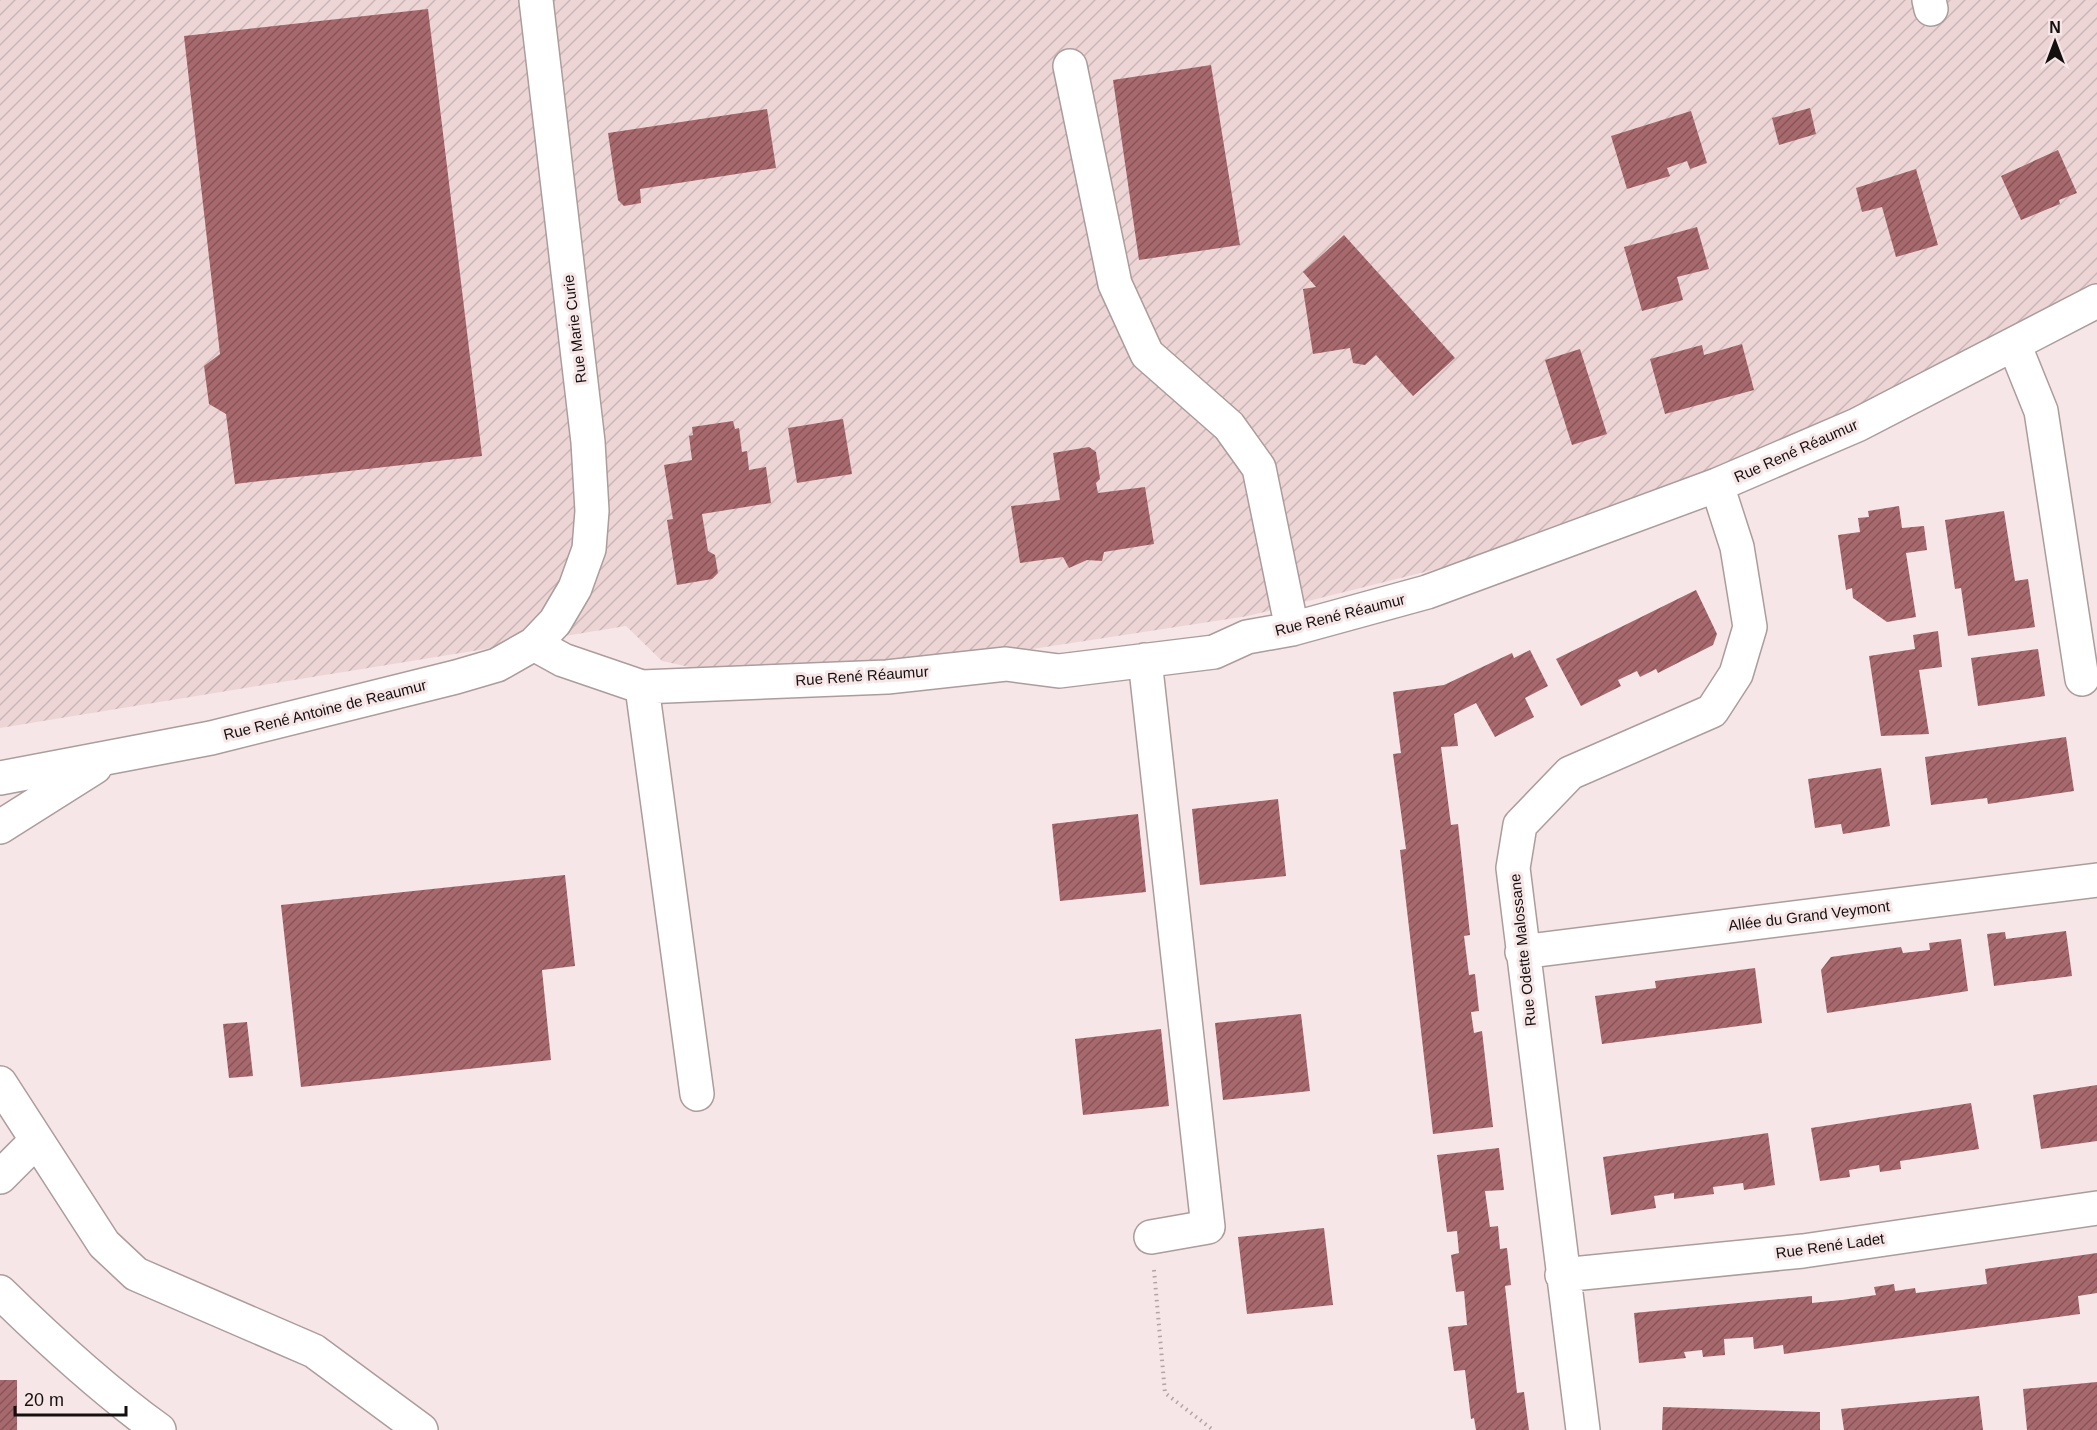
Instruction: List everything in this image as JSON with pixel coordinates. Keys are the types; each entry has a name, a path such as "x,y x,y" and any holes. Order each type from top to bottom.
{"street":[{"name":"Rue Marie Curie","path":"534,644 555,622 575,588 588,549 592,511 588,442 536,0"},
{"path":"1070,66 1115,284 1147,354 1229,426 1259,468 1292,629"},
{"name":"Rue René Réaumur","path":"534,644 563,660 642,687 887,677 1006,664 1059,671 1214,652 1247,637 1292,629 1427,592 1718,485 1857,425 2097,301"},
{"path":"2014,344 2041,411 2082,679"},
{"name":"Rue Odette Malossane","path":"1583,1430 1513,868 1520,825 1570,773 1712,711 1736,674 1750,627 1737,547 1718,485"},
{"name":"Rue René Antoine de Reaumur","path":"0,778 211,738 456,677 497,664 534,644"},
{"path":"1145,660 1208,1227 1151,1237"},
{"path":"642,687 697,1094"},
{"name":"Rue René Antoine de Reaumur","path":"0,827 110,758"},
{"name":"Allée du Grand Veymont","path":"1522,952 2097,880"},
{"path":"0,1083 104,1244 136,1274 314,1351 421,1430"},
{"path":"0,1177 36,1141"},
{"name":"Rue René Ladet","path":"1562,1275 1803,1251 2097,1208"},
{"path":"0,1292 122,1419 159,1430"}],"path":[{"path":"1151,1237 1165,1393 1214,1430"}],"shaded area":[{"path":"0,0 2097,0 2097,290 1877,403 1561,538 1248,616 993,655 726,675 662,661 626,626 0,728"}],"building":[{"path":"428,9 482,456 235,484 226,414 209,404 204,366 220,354 184,36"},
{"path":"1211,65 1240,245 1139,260 1113,80"},
{"path":"1810,108 1816,134 1779,145 1772,118"},
{"path":"767,109 776,168 640,189 641,203 624,206 618,200 608,133"},
{"path":"1691,111 1707,163 1690,169 1687,161 1667,168 1670,176 1627,189 1611,136"},
{"path":"2058,150 2077,193 2059,200 2060,204 2021,220 2001,176"},
{"path":"1916,169 1938,245 1896,257 1882,207 1862,212 1856,188"},
{"path":"1697,227 1709,269 1677,277 1683,300 1642,311 1624,247"},
{"path":"1344,235 1455,358 1413,396 1376,355 1365,365 1353,363 1350,348 1313,354 1303,289 1316,287 1303,272"},
{"path":"1742,344 1754,390 1665,414 1650,359 1702,345 1704,355"},
{"path":"1580,349 1607,434 1572,445 1545,360"},
{"path":"843,419 852,474 797,483 788,428"},
{"path":"733,421 735,429 739,428 742,452 747,451 749,470 766,467 771,503 702,514 708,551 715,555 718,573 712,579 677,585 667,520 673,519 664,465 692,460 689,436 693,435 692,427"},
{"path":"1089,447 1096,452 1100,479 1096,483 1098,493 1145,487 1154,544 1104,552 1102,561 1087,560 1069,568 1063,557 1020,563 1011,506 1060,500 1053,453"},
{"path":"1899,506 1902,528 1924,526 1927,550 1906,553 1916,617 1887,622 1853,598 1852,588 1846,590 1838,535 1860,532 1858,518 1869,517 1868,511"},
{"path":"2004,511 2015,581 2028,579 2035,627 1968,636 1961,588 1955,589 1945,520"},
{"path":"1696,590 1717,634 1713,645 1658,673 1656,669 1640,677 1637,671 1618,680 1621,686 1581,706 1556,659"},
{"path":"1938,631 1942,667 1919,670 1929,734 1881,736 1869,656 1915,649 1913,635"},
{"path":"2038,649 2045,696 1978,706 1971,658"},
{"path":"1530,650 1548,686 1525,698 1534,717 1495,737 1476,703 1454,714 1458,746 1441,747 1451,825 1458,824 1470,935 1464,936 1469,975 1475,974 1479,1011 1471,1012 1474,1033 1482,1031 1493,1127 1433,1134 1400,850 1406,849 1393,754 1401,753 1393,692 1444,685 1512,653 1514,658"},
{"path":"2066,737 2074,791 1988,804 1987,798 1931,805 1925,757"},
{"path":"1881,768 1890,826 1843,834 1841,824 1815,828 1808,779"},
{"path":"1278,799 1286,876 1200,885 1192,809"},
{"path":"1138,814 1146,892 1060,901 1052,824"},
{"path":"565,875 575,966 542,970 551,1060 301,1087 281,905"},
{"path":"2066,931 2072,976 1994,986 1987,934 2005,932 2006,939"},
{"path":"1961,939 1968,991 1827,1013 1821,970 1831,957 1901,947 1903,953 1930,950 1929,943"},
{"path":"1755,968 1762,1023 1602,1044 1595,996 1656,988 1655,981"},
{"path":"1301,1014 1310,1091 1223,1100 1215,1023"},
{"path":"247,1022 253,1076 229,1078 223,1024"},
{"path":"1161,1029 1169,1106 1083,1115 1075,1039"},
{"path":"2097,1085 2097,1141 2041,1149 2033,1095"},
{"path":"1971,1103 1979,1149 1900,1161 1901,1169 1880,1172 1879,1165 1849,1170 1850,1177 1820,1181 1811,1128"},
{"path":"1768,1133 1775,1185 1744,1190 1743,1183 1713,1187 1714,1194 1674,1199 1674,1193 1654,1196 1656,1208 1611,1215 1603,1157"},
{"path":"1499,1148 1504,1190 1485,1191 1490,1227 1498,1226 1500,1249 1507,1248 1511,1285 1505,1286 1517,1393 1524,1392 1529,1430 1476,1430 1474,1418 1471,1419 1465,1370 1454,1371 1448,1327 1467,1325 1464,1291 1456,1292 1451,1255 1459,1253 1457,1231 1447,1232 1437,1155"},
{"path":"1324,1228 1333,1305 1247,1314 1238,1237"},
{"path":"2097,1253 2097,1293 2078,1296 2080,1314 1784,1354 1783,1345 1754,1349 1753,1337 1724,1339 1725,1355 1703,1357 1702,1350 1684,1352 1686,1358 1639,1363 1634,1313 1812,1296 1812,1303 1842,1300 1876,1295 1874,1287 1894,1284 1895,1291 1915,1288 1916,1293 1987,1284 1985,1269"},
{"path":"0,1380 17,1380 17,1430 0,1430"},
{"path":"2097,1382 2097,1430 2027,1430 2023,1389"},
{"path":"1979,1396 1983,1430 1844,1430 1841,1409"},
{"path":"1663,1407 1820,1412 1820,1430 1662,1430"}]}
